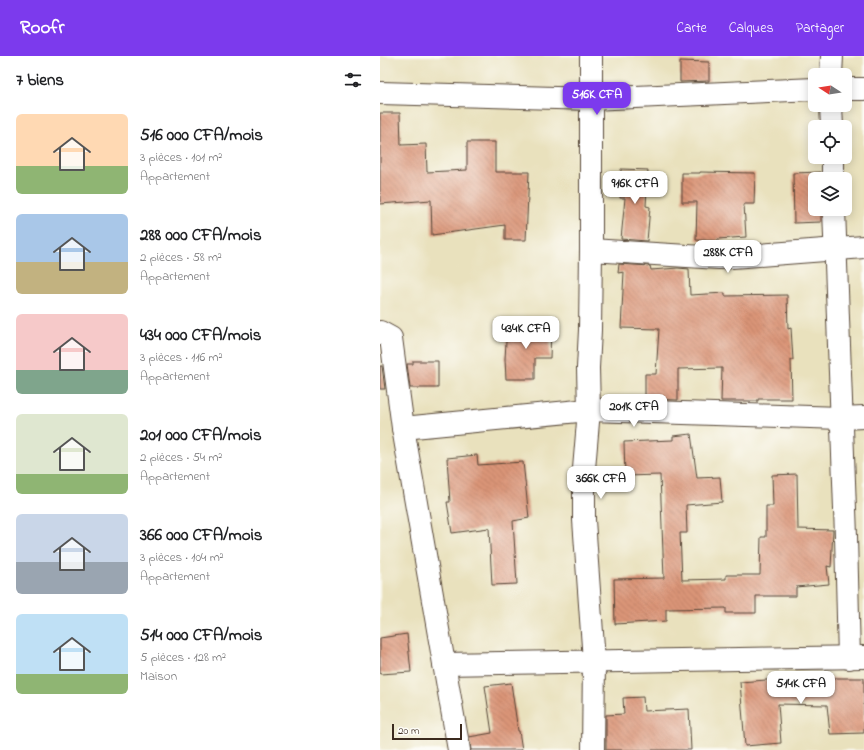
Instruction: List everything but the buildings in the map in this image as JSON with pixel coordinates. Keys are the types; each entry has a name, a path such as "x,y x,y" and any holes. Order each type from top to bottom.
{"street":[{"path":"591,56 591,250 588,368 590,410 584,469 584,520 594,661 593,750"},
{"path":"831,68 832,56"},
{"path":"380,93 592,99 808,89"},
{"path":"852,89 864,90"},
{"path":"444,664 856,658 846,536 834,216"},
{"path":"591,250 718,258 864,247"},
{"path":"380,332 391,338 403,428 459,750"},
{"path":"403,428 590,410 841,418 864,417"}]}
